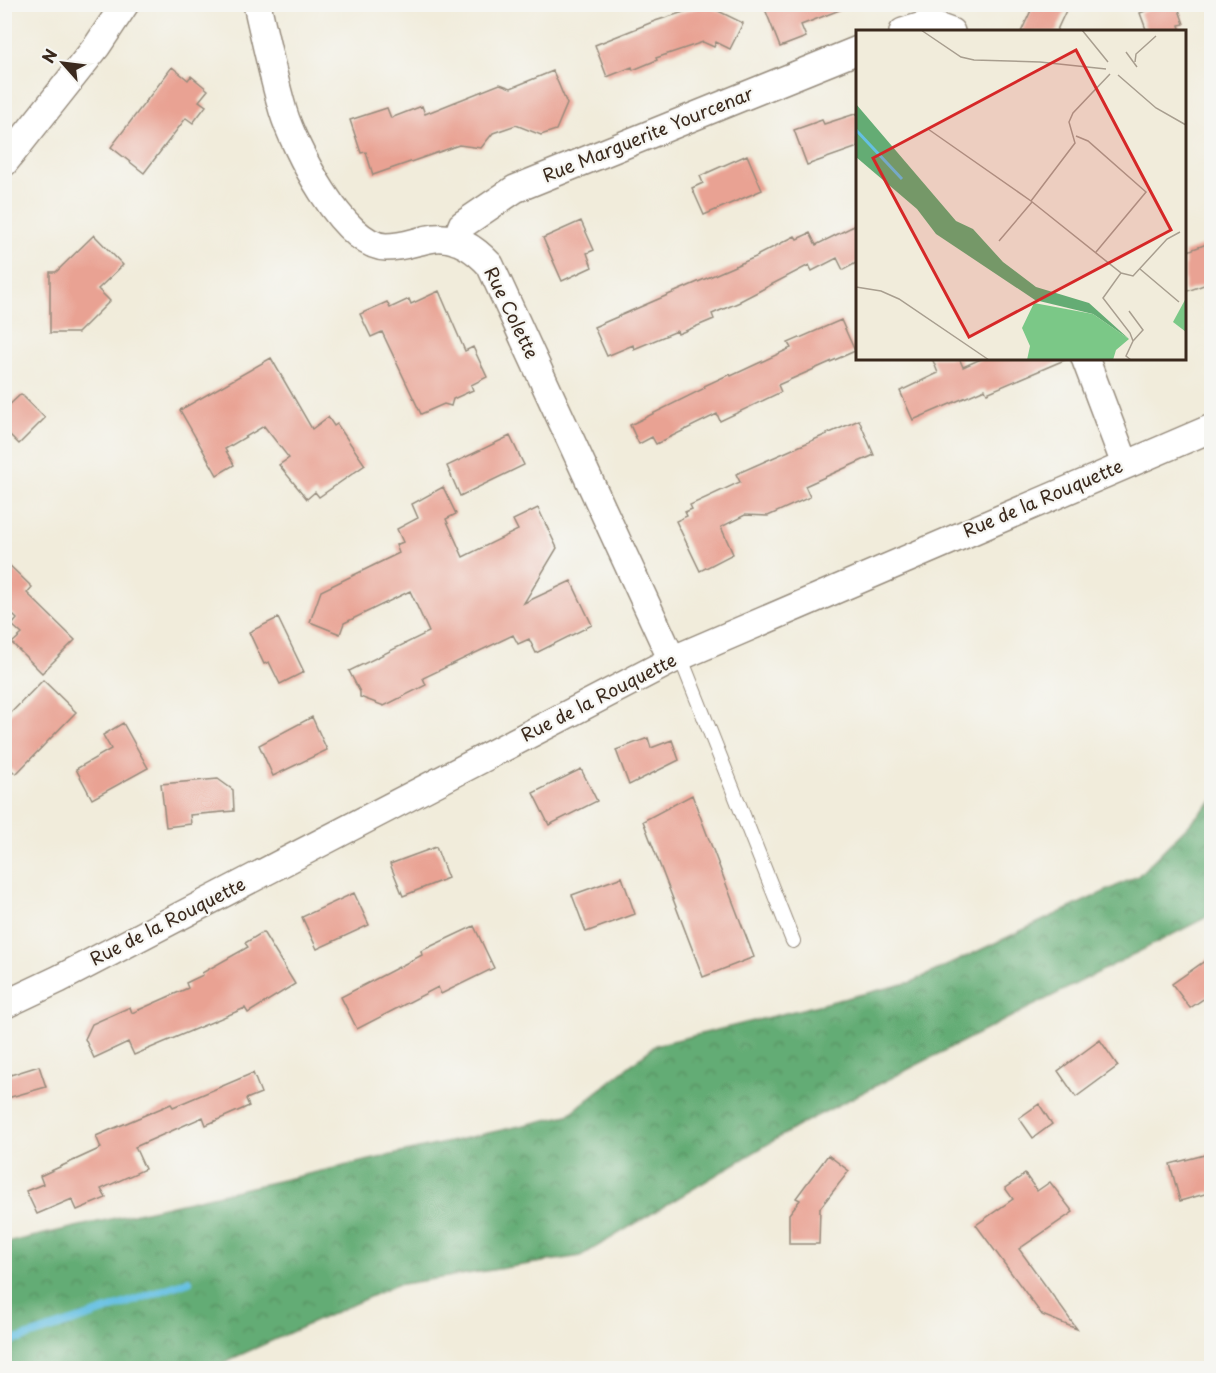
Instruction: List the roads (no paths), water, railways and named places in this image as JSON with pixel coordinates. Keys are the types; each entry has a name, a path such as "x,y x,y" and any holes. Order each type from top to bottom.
{"street":[{"path":"4,163 97,46 125,4"},
{"name":"Rue Colette","path":"257,4 283,112 295,143 342,220 362,240 383,247 408,246 436,238 456,241 476,250 490,265 676,658"},
{"path":"910,30 929,24 946,30"},
{"name":"Rue Marguerite Yourcenar","path":"456,241 462,225 515,189 856,51"},
{"path":"1086,360 1125,464"},
{"name":"Rue de la Rouquette","path":"4,1005 59,979 676,658 1212,428"}],"lane":[{"path":"676,658 793,941"}],"waterway":[{"path":"4,1344 189,1281"}]}
